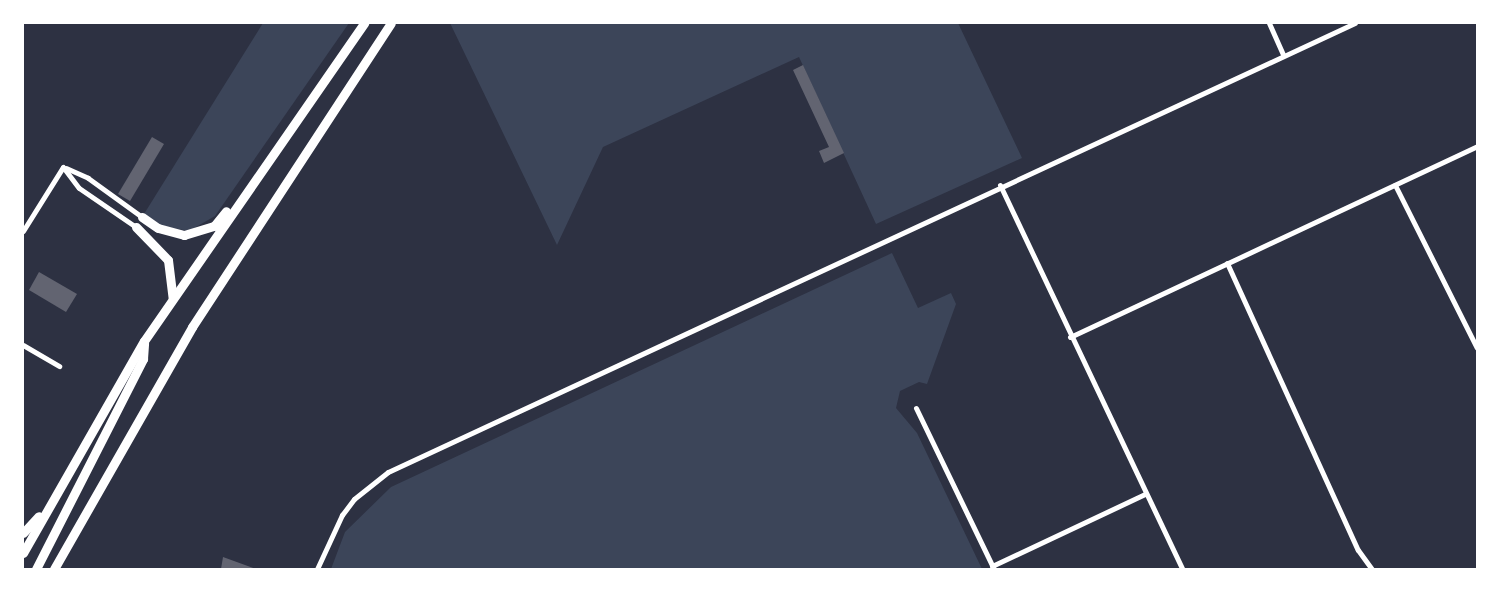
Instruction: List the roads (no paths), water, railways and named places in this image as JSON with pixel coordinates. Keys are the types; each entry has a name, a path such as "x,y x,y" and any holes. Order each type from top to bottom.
{"main road":[{"path":"23,553 144,341 364,23"},
{"path":"54,569 192,327 391,23"},
{"path":"142,217 179,236 199,233 214,226 251,184"},
{"path":"136,226 168,260 173,298"},
{"path":"36,569 143,359 144,341"},
{"path":"23,533 47,507"},
{"path":"62,569 71,537"}],"street":[{"path":"1269,23 1283,55"},
{"path":"317,569 342,515 354,499 388,472 1000,185 1355,23"},
{"path":"1069,337 1477,146"},
{"path":"63,167 88,178 142,217"},
{"path":"63,167 79,188 136,226"},
{"path":"23,231 63,167"},
{"path":"1000,185 1069,337 1182,569"},
{"path":"1395,185 1477,348"},
{"path":"1227,263 1358,550 1373,569"},
{"path":"23,345 59,366"},
{"path":"916,408 993,568 1145,494"}]}
